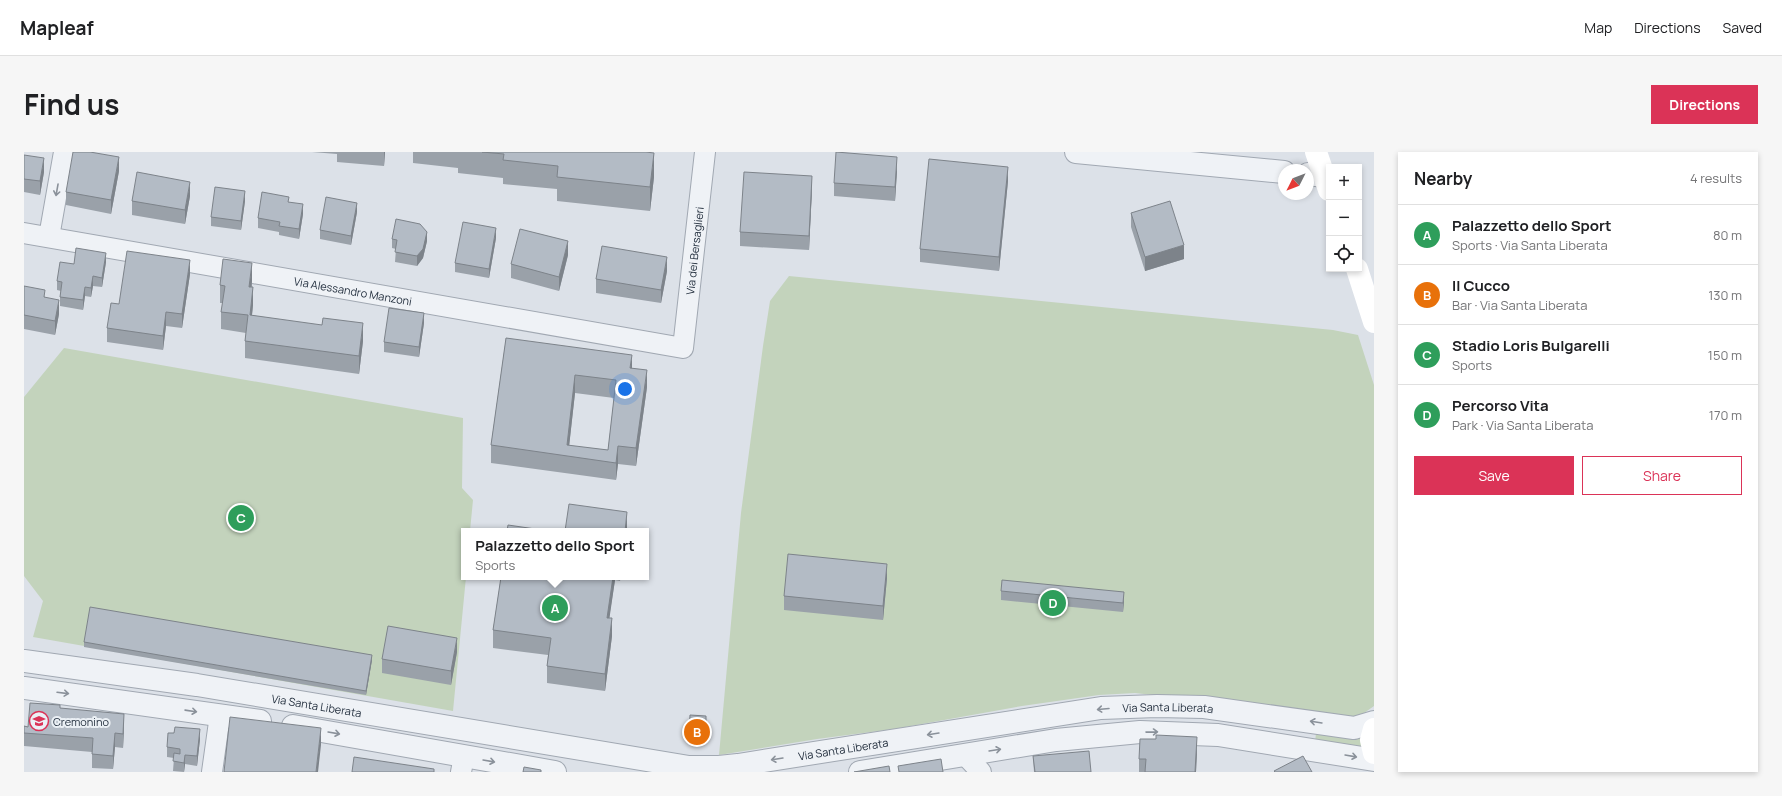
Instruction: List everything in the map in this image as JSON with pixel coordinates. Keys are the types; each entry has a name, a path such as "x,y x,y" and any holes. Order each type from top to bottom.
{"main road":[{"path":"1316,152 1320,180"},
{"path":"1364,276 1374,322"},
{"path":"1374,729 1371,740 1374,753"}],"street":[{"path":"49,237 64,152"},
{"name":"Via dei Bersaglieri","path":"683,348 705,152"},
{"path":"1076,152 1278,171"},
{"name":"Via Alessandro Manzoni","path":"24,233 683,348"},
{"name":"Via Santa Liberata","path":"24,661 197,685 608,763 689,767 750,768 961,729 1101,708 1157,706 1225,710 1354,728 1374,722"},
{"path":"24,688 313,729 463,764 555,772"},
{"path":"212,772 220,715"},
{"path":"961,729 965,755 981,772"},
{"path":"860,772 1092,736 1163,732 1230,737 1374,760"}],"green space":[{"path":"789,276 1333,330 1358,335 1374,385 1374,706 1357,718 1135,693 1099,695 1022,706 894,729 817,739 719,755 741,513 763,346 770,301"},
{"path":"64,348 463,418 462,488 473,500 470,528 461,528 461,580 466,580 453,711 33,637 43,601 24,576 24,397"},
{"path":"1316,733 1360,736 1362,752 1315,743"}],"building":[{"path":"73,152 90,152 119,157 111,200 66,192"},
{"path":"482,152 654,153 650,187 557,177 558,166 503,160 504,154"},
{"path":"836,152 897,157 895,187 834,183"},
{"path":"24,155 44,158 40,181 24,179"},
{"path":"929,159 1008,167 999,257 920,249"},
{"path":"137,172 190,182 185,210 132,201"},
{"path":"744,172 812,176 809,236 740,232"},
{"path":"215,187 245,191 241,221 211,217"},
{"path":"262,192 289,197 288,202 303,204 299,229 279,226 280,222 258,218"},
{"path":"326,197 357,203 351,236 320,230"},
{"path":"1170,201 1184,245 1145,257 1131,213"},
{"path":"396,219 420,224 427,232 423,249 417,256 395,252 397,240 392,239"},
{"path":"463,222 496,228 489,269 455,263"},
{"path":"520,229 568,241 559,277 511,264"},
{"path":"602,246 667,257 661,290 596,279"},
{"path":"76,248 106,253 102,278 93,276 91,288 85,287 83,300 60,297 62,282 57,281 60,262 74,264"},
{"path":"127,251 190,260 182,314 166,312 163,336 107,328 111,303 119,304"},
{"path":"223,259 252,263 249,287 253,287 250,315 322,325 323,318 363,323 359,356 245,341 248,315 221,312 225,286 220,285"},
{"path":"24,286 45,290 44,297 59,300 55,321 24,315"},
{"path":"389,308 424,313 419,347 384,342"},
{"path":"506,338 632,355 630,368 647,370 636,448 618,446 616,463 491,445","holes":["575,375 616,380 608,450 567,445"]},
{"path":"569,504 627,512 625,528 565,528"},
{"path":"508,525 528,528 508,528"},
{"path":"788,554 887,564 883,606 784,596"},
{"path":"501,580 613,580 607,618 612,618 605,674 547,666 551,638 493,630"},
{"path":"1002,580 1124,592 1123,603 1001,591"},
{"path":"90,607 372,655 366,691 84,642"},
{"path":"388,626 457,638 451,671 382,659"},
{"path":"30,703 60,705 60,708 124,714 123,734 115,733 113,756 92,754 93,738 24,733 24,726 28,727"},
{"path":"690,715 706,716 706,737 689,736"},
{"path":"230,717 321,728 316,772 224,772"},
{"path":"175,727 200,729 197,756 185,755 184,763 173,761 174,753 180,754 180,749 167,747 168,733 174,733"},
{"path":"1156,735 1197,737 1195,772 1145,772 1146,759 1139,759 1140,739 1156,739"},
{"path":"1089,751 1091,772 1035,772 1033,756"},
{"path":"1303,756 1312,772 1274,771"},
{"path":"354,757 434,769 434,772 352,772"},
{"path":"941,759 943,772 899,772 898,766"},
{"path":"889,766 890,772 854,772"},
{"path":"524,767 541,770 541,772 523,772"}],"place":[{"name":"Stadio Loris Bulgarelli","path":"241,518"},
{"name":"Percorso Vita","path":"1053,603"},
{"name":"Palazzetto dello Sport","path":"555,608"},
{"name":"Cremonino","path":"39,721"},
{"name":"Il Cucco","path":"697,732"}]}
